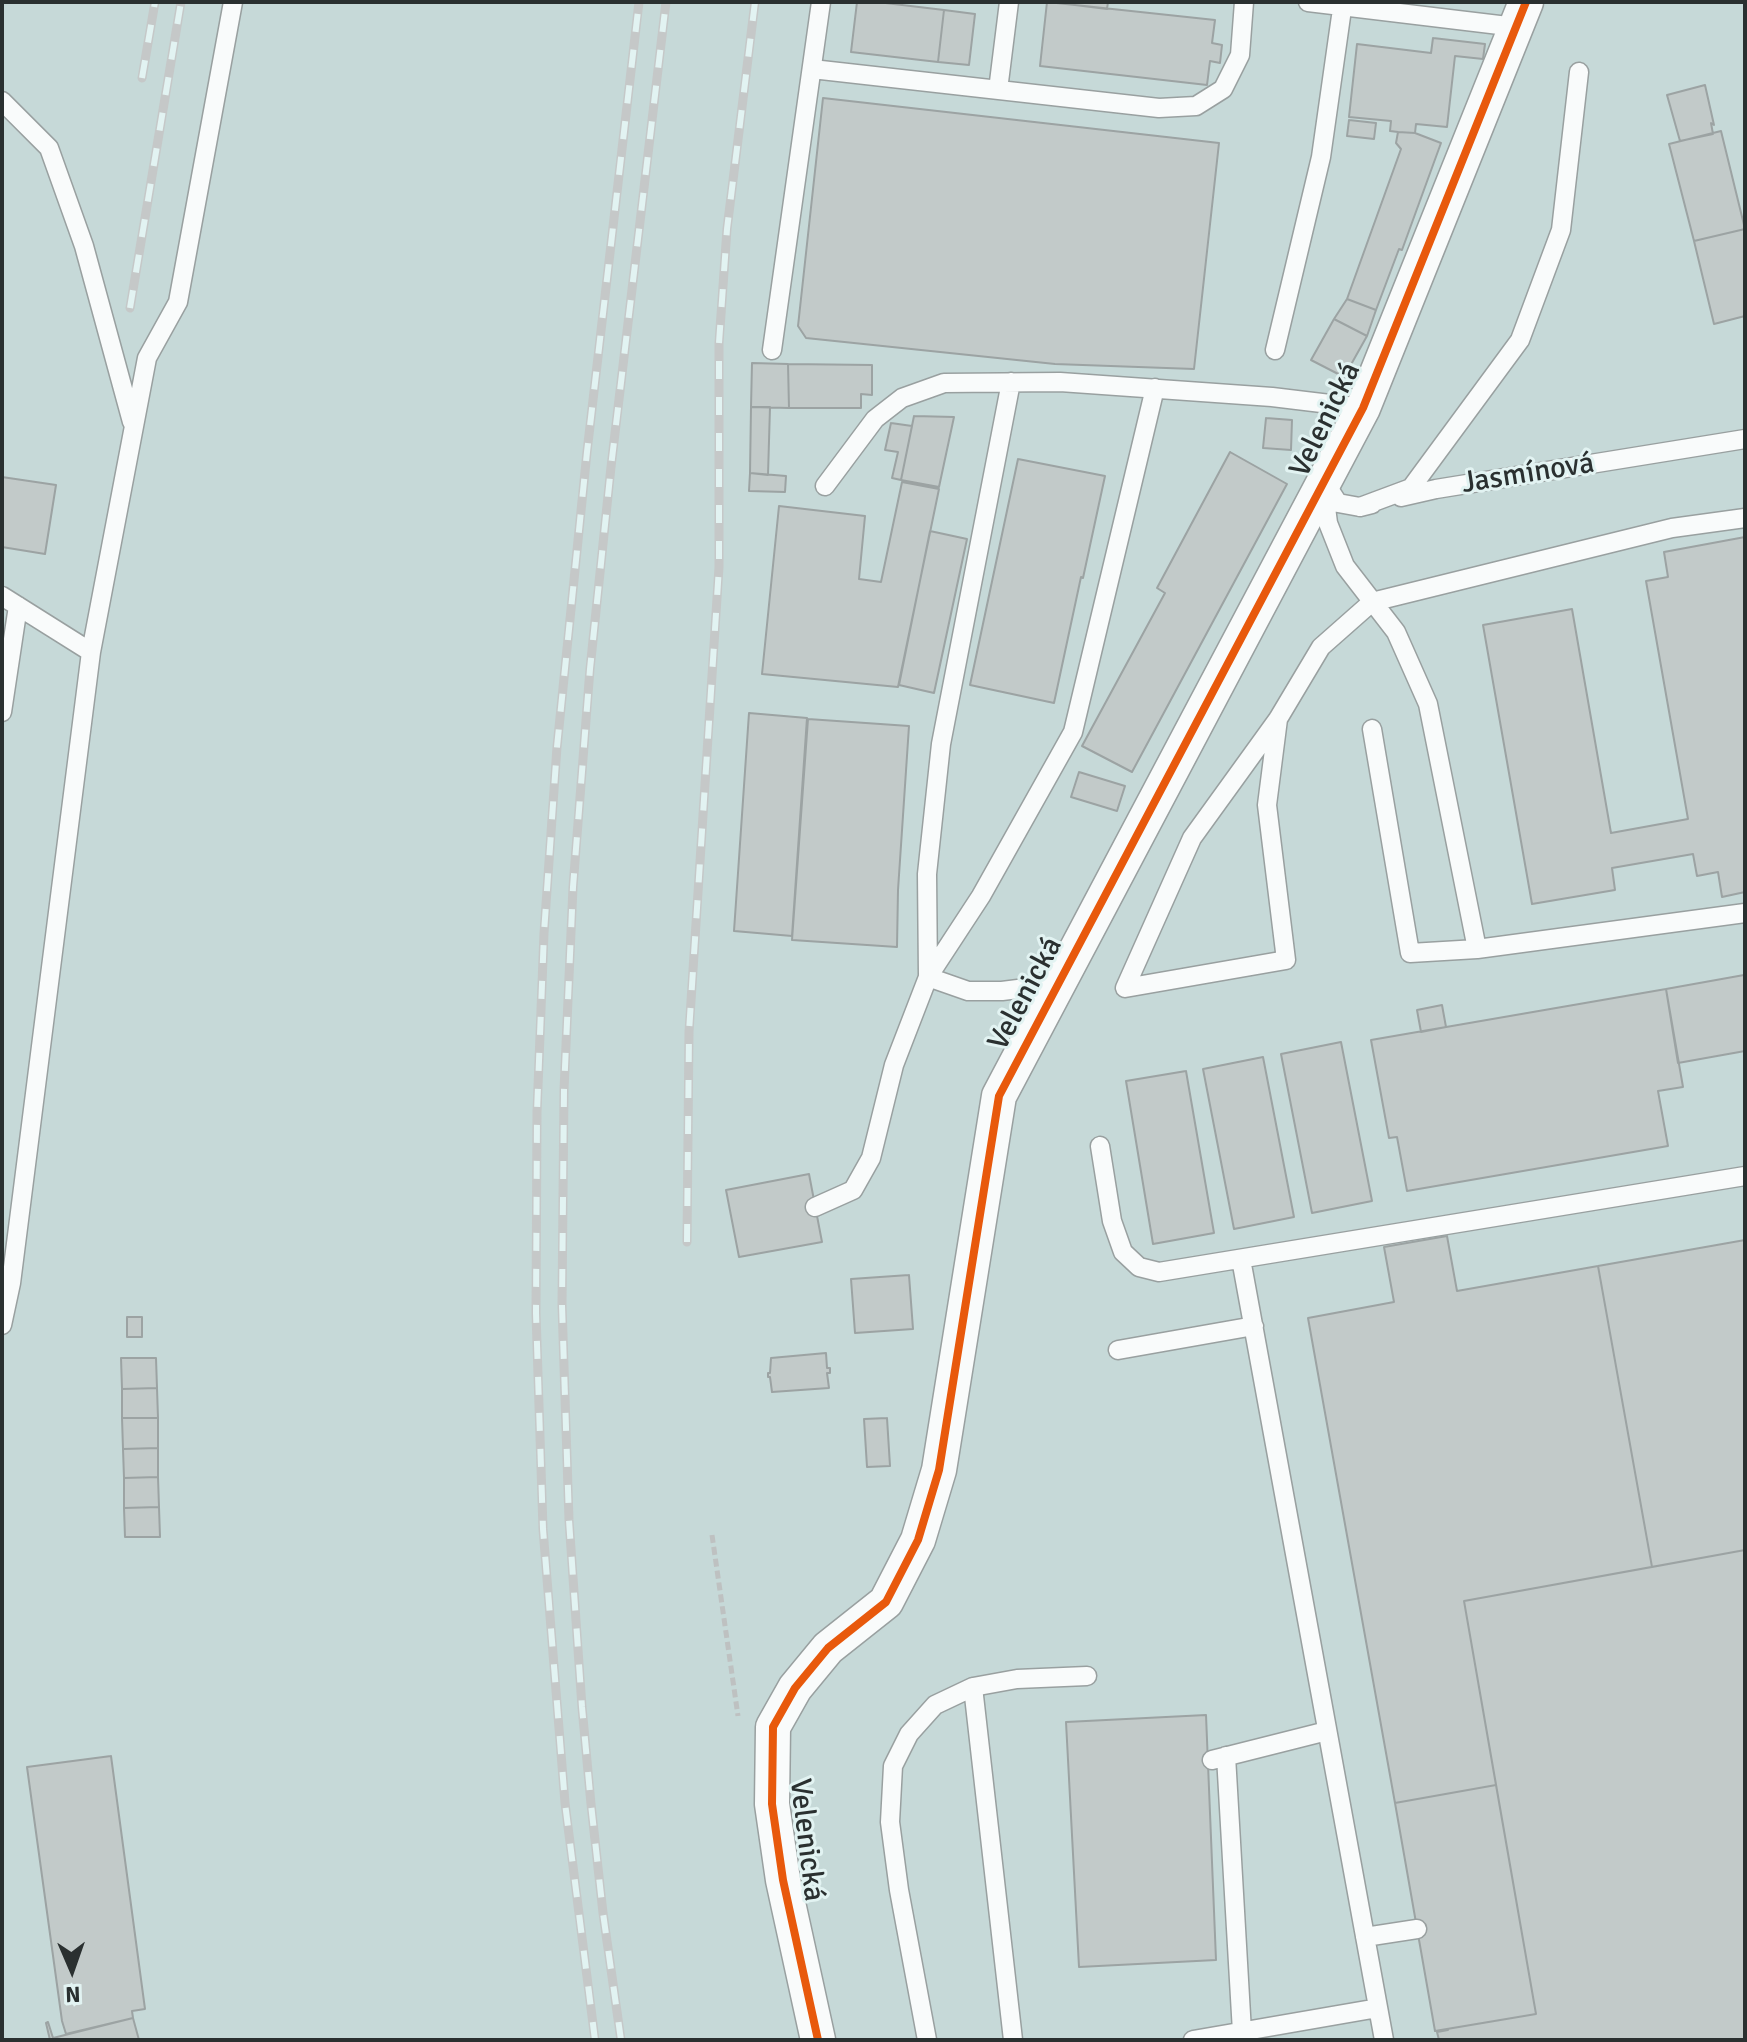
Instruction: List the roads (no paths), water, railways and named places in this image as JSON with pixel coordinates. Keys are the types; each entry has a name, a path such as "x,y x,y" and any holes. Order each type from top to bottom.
{"street":[{"name":"Velenická","path":"818,2040 783,1880 772,1804 773,1727 795,1688 828,1648 886,1602 918,1540 939,1470 999,1096 1363,408 1521,15"}],"lane":[{"path":"2,1325 11,1283 91,652 147,358 178,302 233,2"},
{"path":"772,350 821,2"},
{"path":"998,90 1009,2"},
{"path":"812,69 1159,108 1196,106 1223,89 1240,55 1244,2"},
{"path":"1308,2 1521,15"},
{"path":"1275,350 1321,157 1343,4"},
{"path":"1323,481 1338,503 1360,507 1411,488 1520,340 1561,230 1579,72"},
{"path":"2,101 49,148 84,246 134,428"},
{"path":"928,977 927,874 941,744 1011,382"},
{"path":"825,486 875,419 902,398 944,383 1060,382 1272,397 1363,408"},
{"path":"815,1207 853,1190 871,1158 894,1065 928,977 981,896 1073,732 1155,388"},
{"name":"Jasmínová","path":"1360,507 1436,489 1745,439"},
{"path":"1323,481 1328,523 1345,566 1396,632 1428,704 1477,949"},
{"path":"1278,719 1267,805 1286,960 1125,988 1192,838 1278,719 1321,647 1372,602 1672,528 1745,518"},
{"path":"2,712 10,601 91,652"},
{"path":"1372,729 1410,953 1477,949 1745,913"},
{"path":"928,977 968,991 1002,991 1058,984"},
{"path":"1100,1146 1112,1221 1123,1252 1139,1267 1159,1272 1745,1176"},
{"path":"2,1245 11,1283"},
{"path":"1241,1259 1384,2040"},
{"path":"1118,1350 1254,1326"},
{"path":"927,2040 890,1822 893,1766 909,1734 935,1705 973,1687 1017,1679 1087,1676"},
{"path":"973,1687 1013,2040"},
{"path":"1242,2032 1235,1913 1219,1758 1327,1731"},
{"path":"1216,1915 1235,1913"},
{"path":"1365,1937 1417,1929"},
{"path":"1193,2040 1378,2008"}],"railway":[{"path":"142,78 155,2"},
{"path":"130,308 181,2"},
{"path":"595,2040 565,1803 543,1529 536,1313 537,1112 544,933 557,747 587,452 639,2"},
{"path":"621,2040 591,1804 569,1520 562,1305 564,1090 573,887 590,669 666,2"},
{"path":"687,1242 689,1032 719,567 719,343 727,229 755,2"}]}
